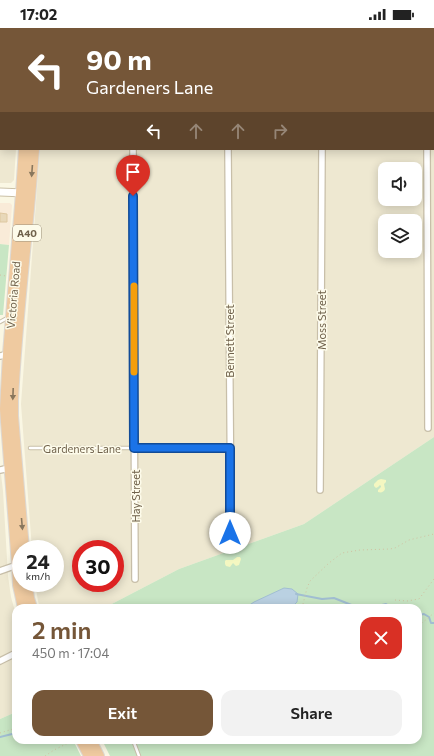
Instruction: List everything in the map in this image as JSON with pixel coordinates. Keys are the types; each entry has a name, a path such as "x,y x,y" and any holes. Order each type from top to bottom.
{"highway":[{"name":"Victoria Road","path":"23,540 13,400 23,272 26,193 24,150"},
{"name":"Victoria Road","path":"13,540 5,469 4,355 11,316 26,193 34,150"},
{"name":"Victoria Road","path":"20,592 22,604"},
{"path":"28,592 31,604"},
{"path":"83,744 89,756"},
{"path":"93,744 99,756"}],"street":[{"name":"Hay Street","path":"133,150 135,579"},
{"name":"Bennett Street","path":"228,150 230,533"},
{"name":"Moss Street","path":"320,490 322,150"},
{"path":"427,150 430,427"},
{"path":"0,192 26,193"},
{"path":"0,571 12,566"},
{"path":"0,661 12,655"}],"lane":[{"path":"0,322 11,316"},
{"name":"Gardeners Lane","path":"30,448 230,448"},
{"path":"135,744 139,756"}],"path":[{"path":"0,276 8,276"},
{"path":"303,604 310,581 342,553 360,550 395,548 410,540 434,534"},
{"path":"395,600 407,601 419,599 434,579"},
{"path":"422,623 434,613"},
{"path":"0,733 12,729"},
{"path":"45,756 66,744"}],"shaded area":[{"path":"0,150 16,150 14,180 11,183 0,183"},
{"path":"40,150 434,150 434,437 304,524 179,569 112,604 39,604 36,592 64,592 64,540 31,540 21,404"},
{"path":"0,203 10,203 12,205 9,245 0,244"},
{"path":"0,244 9,245 3,315 0,315"},
{"path":"434,437 434,756 110,756 104,744 422,744 422,604 112,604 179,569 304,524"},
{"path":"0,466 8,576 13,604 12,714 0,719"},
{"path":"12,714 12,744 75,744 81,756 0,756 0,719"}],"sand":[{"path":"381,479 386,480 384,484 385,490 378,492 381,486 380,485 376,488 374,484"},
{"path":"240,557 241,559 239,565 236,566 233,563 230,567 226,566 226,560 233,560"}],"water":[{"path":"284,588 292,589 298,594 297,602 295,604 251,604"}],"building":[{"path":"0,213 7,214 7,222 0,222"}],"waterway":[{"path":"296,594 322,599 334,598 349,604"},
{"path":"422,614 429,617 431,623 434,623"},
{"path":"0,737 12,734"}],"slow traffic":[{"path":"134,286 134,372"}],"route":[{"path":"133,196 134,448 230,448 230,533"}]}
